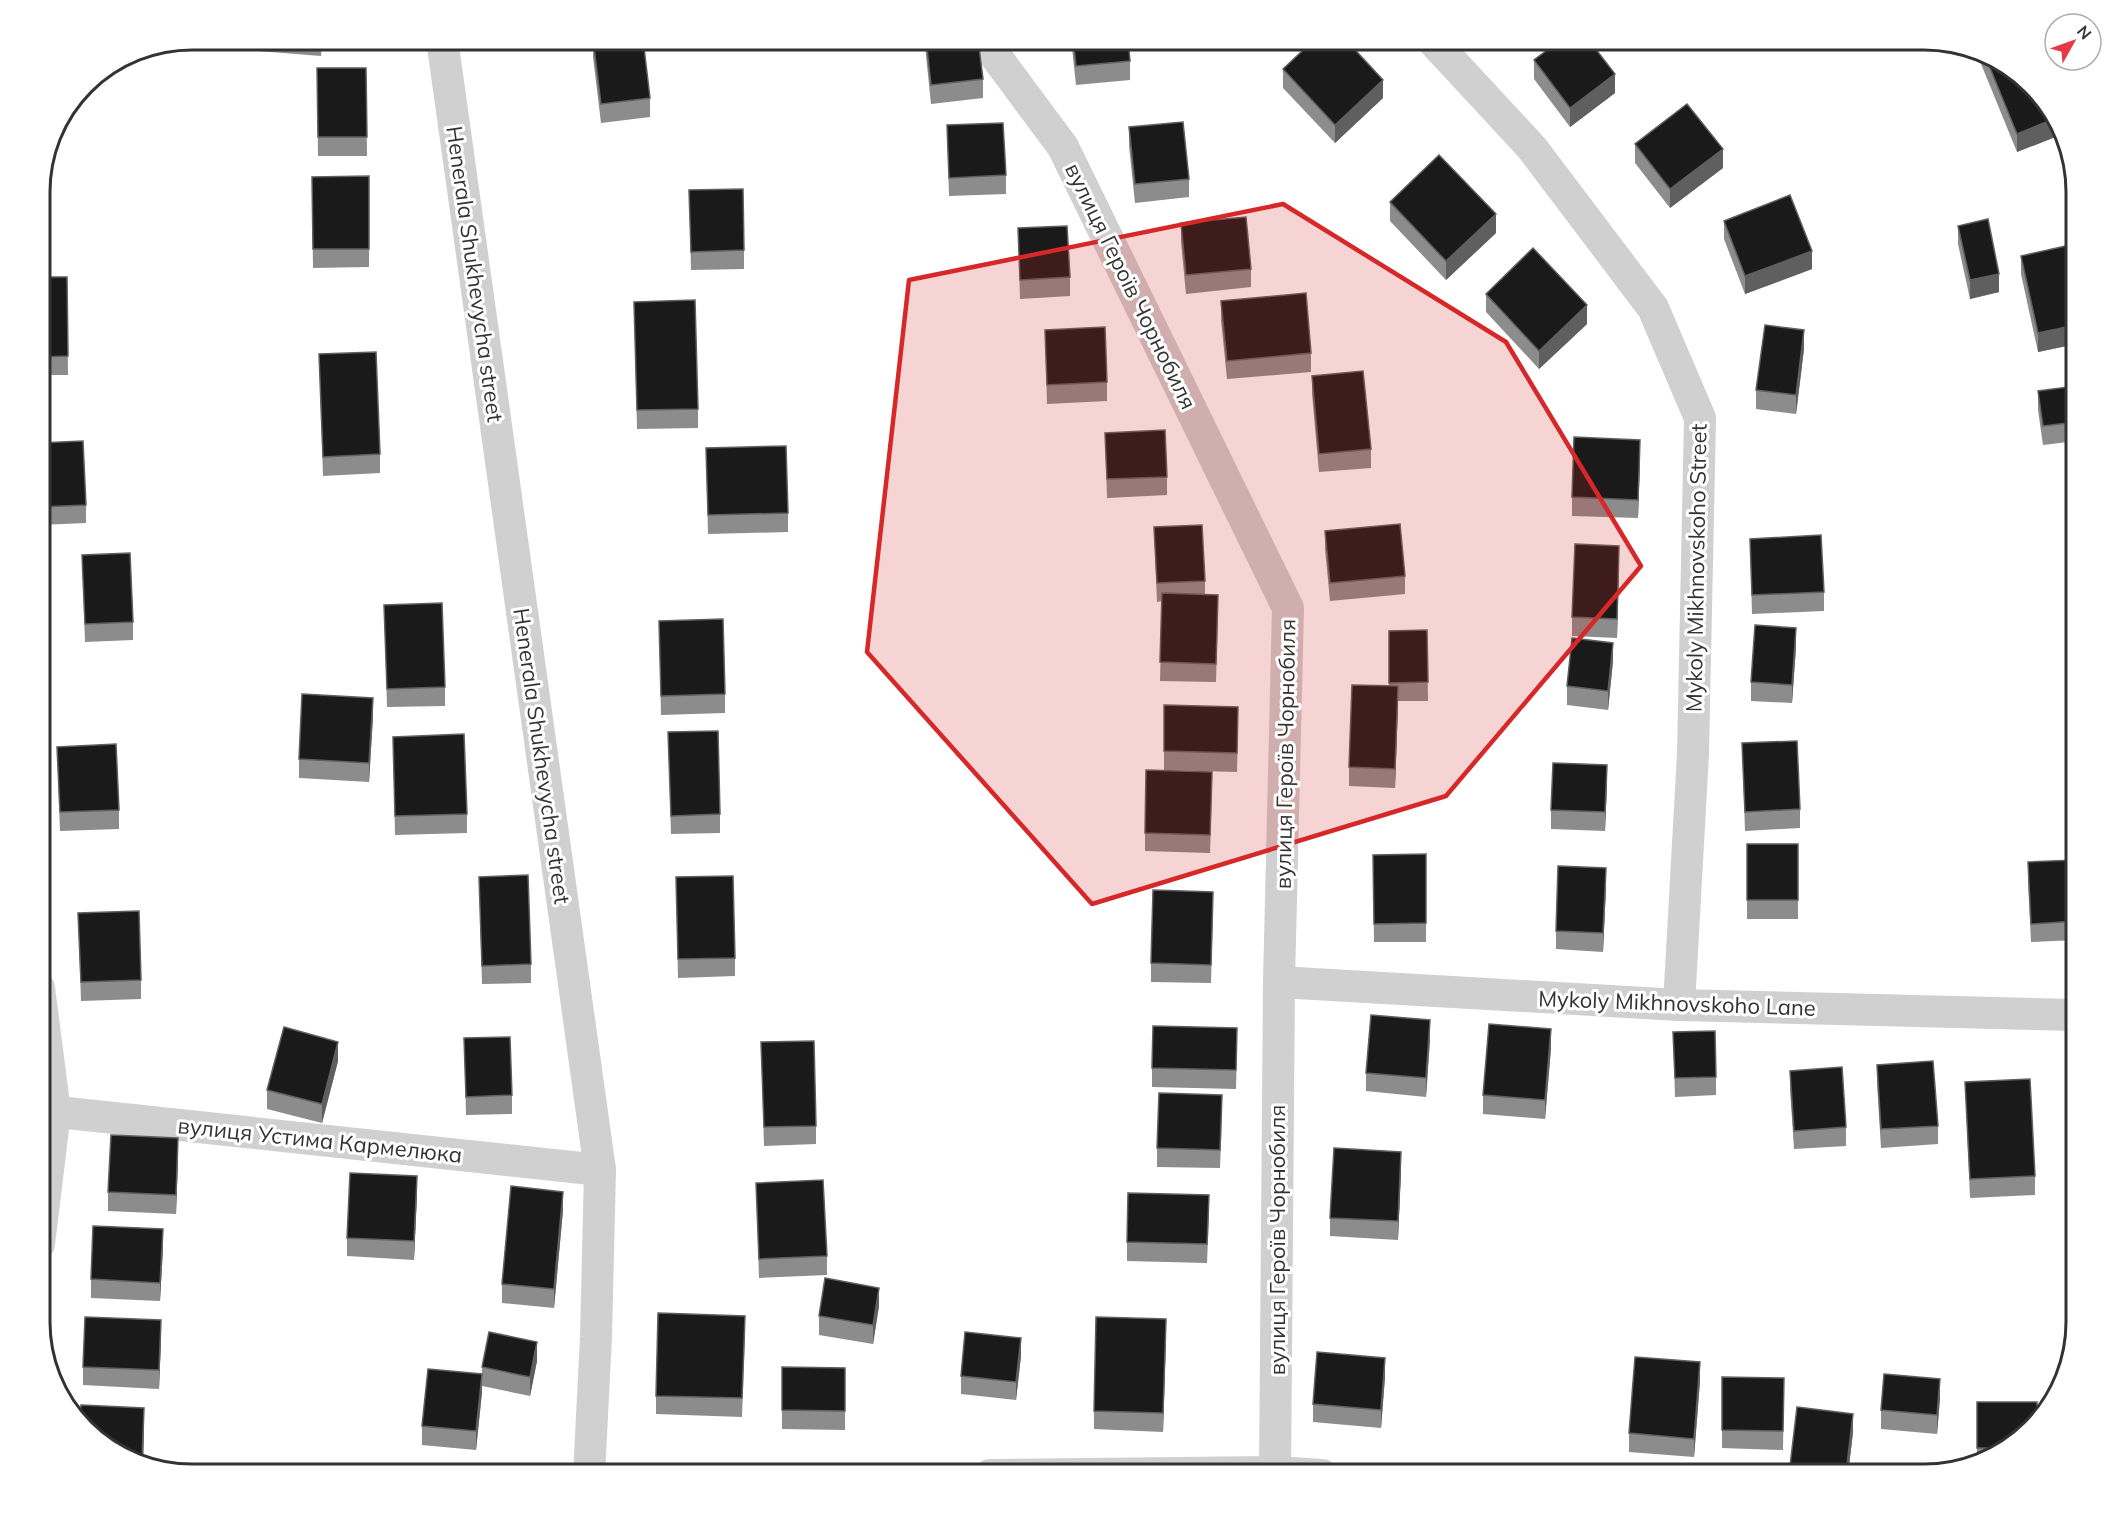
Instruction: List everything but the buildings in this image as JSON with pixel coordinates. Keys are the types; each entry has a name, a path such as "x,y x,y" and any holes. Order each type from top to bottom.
{"street":[{"name":"Henerala Shukhevycha street","path":"444,50 600,1170 596,1337 590,1464"},
{"name":"вулиця Героїв Чорнобиля","path":"991,50 1062,147 1288,608 1279,982 1275,1464"},
{"name":"Mykoly Mikhnovskoho Street","path":"1441,50 1532,148 1653,308 1700,418 1693,754 1679,1005"},
{"name":"Mykoly Mikhnovskoho Lane","path":"1279,982 1679,1005 2066,1016"},
{"name":"вулиця Устима Кармелюка","path":"50,1111 600,1170"}],"highlighted area":[{"path":"1283,204 1506,342 1641,566 1446,796 1092,904 867,652 909,280"}]}
